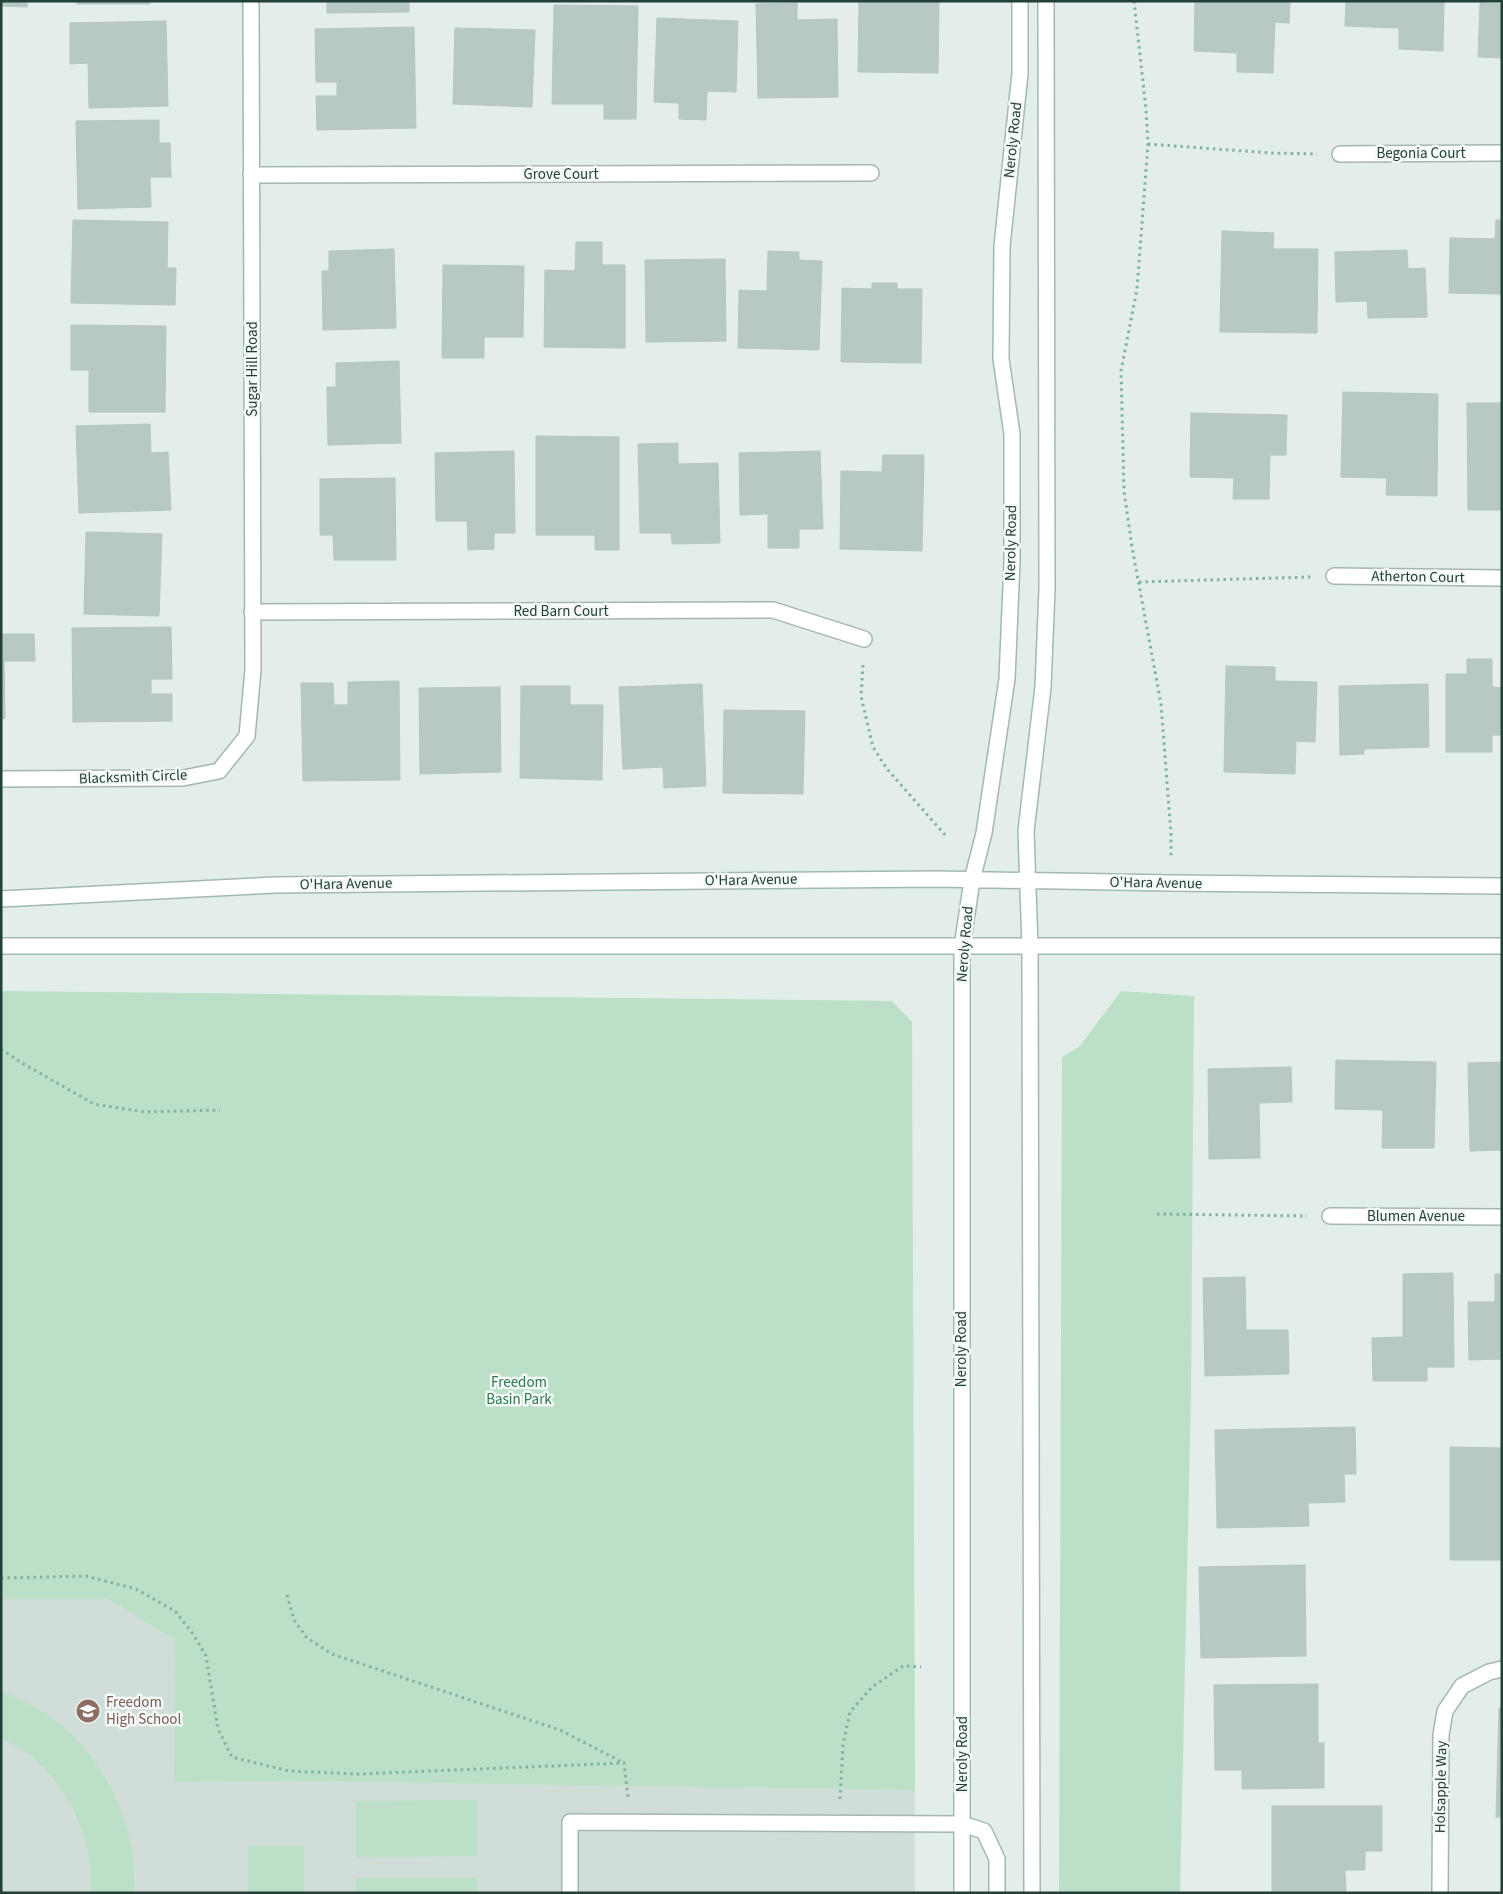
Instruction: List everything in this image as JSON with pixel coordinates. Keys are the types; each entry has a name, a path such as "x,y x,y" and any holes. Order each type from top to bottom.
{"street":[{"name":"Sugar Hill Road","path":"247,736 253,670 251,1"},
{"name":"Neroly Road","path":"962,1893 962,947 972,880 984,833 1007,679 1012,562 1012,434 1001,359 1002,246 1020,73 1020,1"},
{"name":"Neroly Road","path":"1032,1893 1030,947 1026,831 1043,687 1047,589 1046,1"},
{"name":"Begonia Court","path":"1340,154 1502,153"},
{"name":"Grove Court","path":"251,175 872,173"},
{"name":"Atherton Court","path":"1334,576 1502,578"},
{"name":"Red Barn Court","path":"252,612 773,610 864,640"},
{"name":"Blacksmith Circle","path":"1,780 183,778 220,770 247,736"},
{"name":"O'Hara Avenue","path":"1,899 275,885 927,879 1502,886"},
{"path":"1,946 1502,946"},
{"name":"Blumen Avenue","path":"1330,1216 1502,1217"},
{"name":"Holsapple Way","path":"1440,1893 1441,1735 1445,1711 1462,1686 1502,1668"},
{"path":"570,1893 570,1822 962,1824 984,1831 997,1858 998,1893"}],"path":[{"path":"1134,1 1148,144 1137,289 1122,371 1124,491 1161,704 1171,834 1170,883"},
{"path":"1148,144 1271,153 1340,154"},
{"path":"1139,582 1334,576"},
{"path":"864,640 861,696 873,747 887,769 946,836"},
{"path":"1,1049 94,1104 145,1112 220,1110"},
{"path":"1157,1214 1330,1216"},
{"path":"1,1578 86,1576 136,1589 175,1611 193,1634 206,1656 218,1729 232,1757 289,1770 358,1774 624,1763"},
{"path":"287,1595 294,1620 307,1638 332,1654 560,1730 624,1763"},
{"path":"839,1824 843,1744 850,1712 872,1687 903,1666 921,1667"},
{"path":"624,1763 630,1823"}],"shaded area":[{"name":"Freedom High School","path":"1,1599 108,1599 175,1640 174,1782 290,1781 915,1790 915,1893 1,1893"}],"green space":[{"name":"Freedom Basin Park","path":"1,991 892,1001 912,1022 915,1790 290,1781 174,1782 175,1640 108,1599 1,1599"},
{"path":"1121,991 1194,996 1191,1391 1180,1893 1059,1893 1062,1057 1079,1047"},
{"path":"1,1691 38,1709 69,1732 86,1750 101,1771 114,1794 130,1842 134,1868 134,1893 91,1893 91,1870 87,1846 80,1824 69,1802 56,1782 40,1764 22,1750 1,1738"},
{"path":"477,1800 477,1856 356,1857 356,1801"},
{"path":"248,1846 304,1846 304,1893 248,1893"},
{"path":"356,1878 477,1878 477,1893 356,1893"}],"building":[{"path":"1,1 27,1 27,7 1,6"},
{"path":"77,1 150,1 150,4 77,4"},
{"path":"327,1 409,1 409,12 327,13"},
{"path":"859,1 939,1 938,73 858,72"},
{"path":"1195,1 1290,1 1289,23 1275,22 1273,73 1237,72 1237,53 1194,51"},
{"path":"1346,1 1444,1 1443,51 1399,49 1399,28 1345,26"},
{"path":"797,3 797,20 837,19 838,97 758,98 756,4"},
{"path":"1480,3 1502,4 1502,58 1478,57"},
{"path":"554,5 638,6 636,119 604,119 604,104 552,104"},
{"path":"657,18 738,21 736,92 707,91 706,120 679,119 679,103 654,102"},
{"path":"166,21 168,106 89,108 88,63 70,64 70,23"},
{"path":"414,27 416,128 317,130 316,96 337,96 337,82 316,82 315,29"},
{"path":"455,28 535,30 532,107 453,104"},
{"path":"159,120 159,143 170,143 171,177 150,177 151,207 78,209 76,121"},
{"path":"73,220 168,222 167,268 176,268 175,305 71,303"},
{"path":"1496,220 1502,220 1502,294 1449,293 1450,238 1495,239"},
{"path":"1222,231 1274,233 1273,249 1318,249 1317,333 1220,332"},
{"path":"576,242 602,242 602,265 625,265 625,348 544,347 545,270 575,271"},
{"path":"394,249 396,328 323,330 322,271 329,271 329,251"},
{"path":"1407,250 1408,269 1425,268 1427,317 1368,318 1367,301 1336,302 1335,252"},
{"path":"768,251 799,252 799,260 822,261 819,350 738,348 739,290 767,291"},
{"path":"725,259 726,341 646,342 645,260"},
{"path":"443,265 524,266 523,337 484,337 484,358 442,358"},
{"path":"872,283 897,283 897,289 922,289 921,363 841,362 842,288 872,289"},
{"path":"71,325 166,326 165,412 89,412 89,370 71,370"},
{"path":"399,361 401,443 328,445 327,387 336,387 336,363"},
{"path":"1343,392 1438,394 1437,496 1386,495 1387,478 1341,477"},
{"path":"1467,403 1502,403 1502,510 1468,510"},
{"path":"1191,413 1287,415 1286,455 1270,455 1269,499 1233,499 1234,478 1190,477"},
{"path":"150,424 151,453 168,452 171,510 79,513 76,426"},
{"path":"536,436 619,437 619,550 595,550 595,535 536,535"},
{"path":"678,443 678,464 718,463 720,543 672,544 671,533 640,533 638,444"},
{"path":"514,451 515,533 494,533 494,549 468,550 467,521 436,521 435,453"},
{"path":"820,451 823,529 799,529 799,548 768,548 768,514 740,515 739,453"},
{"path":"883,455 924,455 922,551 840,549 841,471 882,472"},
{"path":"395,478 396,560 334,560 333,535 320,535 320,479"},
{"path":"86,532 162,534 159,616 84,614"},
{"path":"171,627 172,679 151,679 151,694 172,694 172,721 73,722 72,628"},
{"path":"1,634 34,634 35,661 4,661 5,718 1,719"},
{"path":"1467,659 1492,659 1492,687 1502,688 1502,735 1492,735 1492,752 1446,752 1446,674 1467,674"},
{"path":"1226,666 1275,667 1275,681 1317,682 1315,742 1296,741 1295,774 1224,772"},
{"path":"399,681 400,780 303,781 301,683 333,683 334,705 348,705 348,682"},
{"path":"702,684 706,786 664,788 663,767 623,769 619,687"},
{"path":"1428,684 1429,747 1364,749 1364,754 1340,755 1339,686"},
{"path":"521,686 570,686 570,705 603,705 602,780 520,778"},
{"path":"500,687 501,772 420,774 419,688"},
{"path":"724,710 805,711 803,794 723,793"},
{"path":"1336,1060 1436,1062 1434,1148 1382,1148 1383,1110 1335,1109"},
{"path":"1502,1062 1502,1150 1470,1151 1468,1063"},
{"path":"1291,1067 1292,1102 1259,1103 1260,1158 1209,1159 1208,1069"},
{"path":"1453,1273 1454,1367 1427,1367 1427,1381 1373,1381 1372,1338 1403,1337 1403,1274"},
{"path":"1495,1274 1502,1274 1502,1359 1469,1360 1468,1302 1495,1302"},
{"path":"1245,1277 1246,1330 1288,1330 1289,1374 1205,1376 1203,1278"},
{"path":"1355,1427 1356,1474 1344,1474 1345,1502 1308,1503 1309,1526 1217,1528 1215,1430"},
{"path":"1450,1447 1502,1448 1502,1560 1450,1560"},
{"path":"1305,1565 1306,1656 1201,1658 1199,1567"},
{"path":"1318,1684 1318,1743 1324,1743 1324,1788 1242,1789 1242,1770 1215,1770 1214,1685"},
{"path":"1499,1708 1502,1708 1502,1817 1496,1817"},
{"path":"1272,1806 1382,1806 1382,1851 1365,1851 1365,1870 1345,1870 1346,1893 1272,1893"}],"place":[{"name":"Freedom High School","path":"88,1711"}]}
